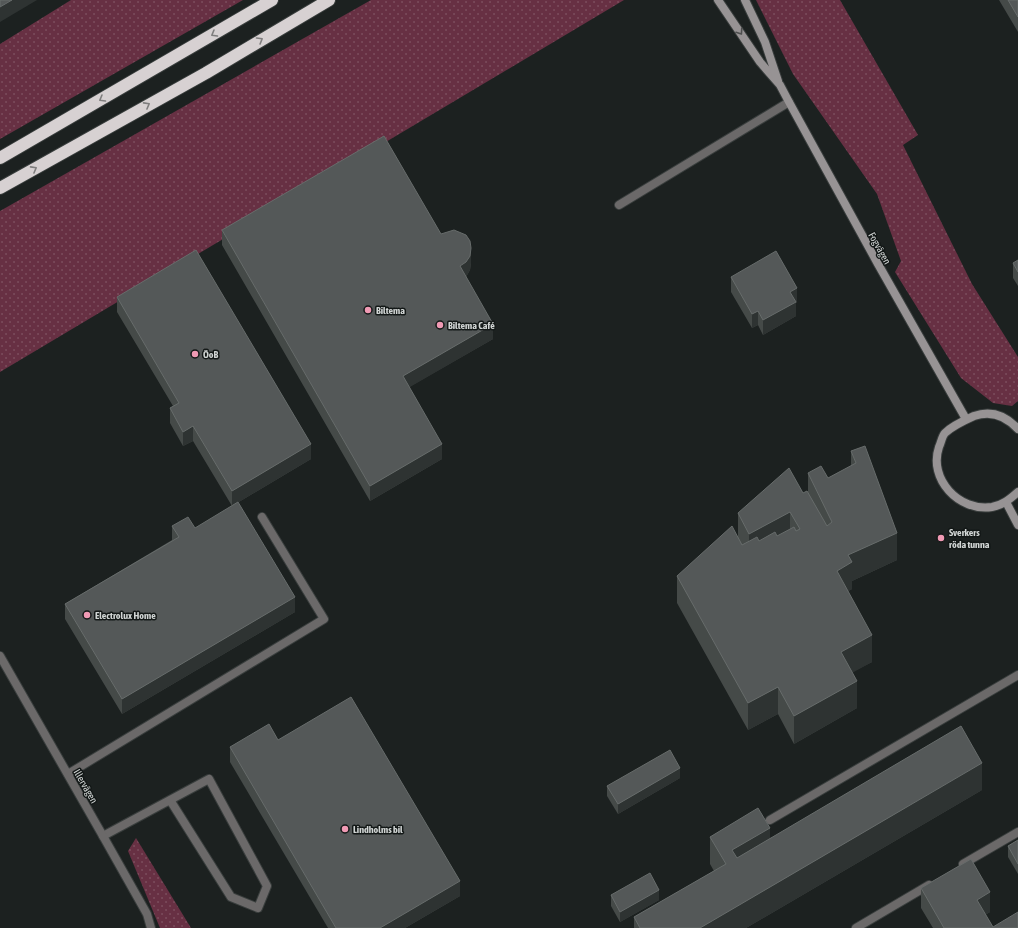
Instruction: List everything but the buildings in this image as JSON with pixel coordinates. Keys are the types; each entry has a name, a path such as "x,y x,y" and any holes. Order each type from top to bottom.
{"highway":[{"path":"0,158 272,0"},
{"path":"0,188 206,73 329,0"}],"street":[{"name":"Fogvägen","path":"718,0 760,62 780,85"},
{"name":"Fogvägen","path":"745,0 765,42 780,85 878,264 966,419"},
{"path":"619,205 789,102"},
{"path":"1018,429 1014,421 999,415 984,413 966,419 944,434 937,455 937,468 942,483 956,499 978,507 992,507 1006,502 1018,492"},
{"path":"1006,502 1018,525"},
{"path":"68,774 324,620 262,517"},
{"name":"Illervägen","path":"0,656 147,914 151,928"},
{"path":"770,820 1018,675"},
{"path":"103,836 209,779 267,886 258,908 231,897 170,800"},
{"path":"957,868 1018,832"},
{"path":"856,928 937,880"}],"shaded area":[{"path":"71,0 243,0 0,139 0,44"},
{"path":"371,0 624,0 0,372 0,211"},
{"path":"756,0 840,0 918,135 903,145 972,284 1018,357 1018,401 1012,406 993,403 961,378 895,272 901,261 877,194 793,74"},
{"path":"136,838 191,928 160,928 128,851"}],"place":[{"name":"Biltema","path":"368,310"},
{"name":"Biltema Café","path":"440,325"},
{"name":"ÖoB","path":"195,354"},
{"name":"Sverkers röda tunna","path":"941,538"},
{"name":"Electrolux Home","path":"87,615"},
{"name":"Lindholms bil","path":"345,829"}]}
